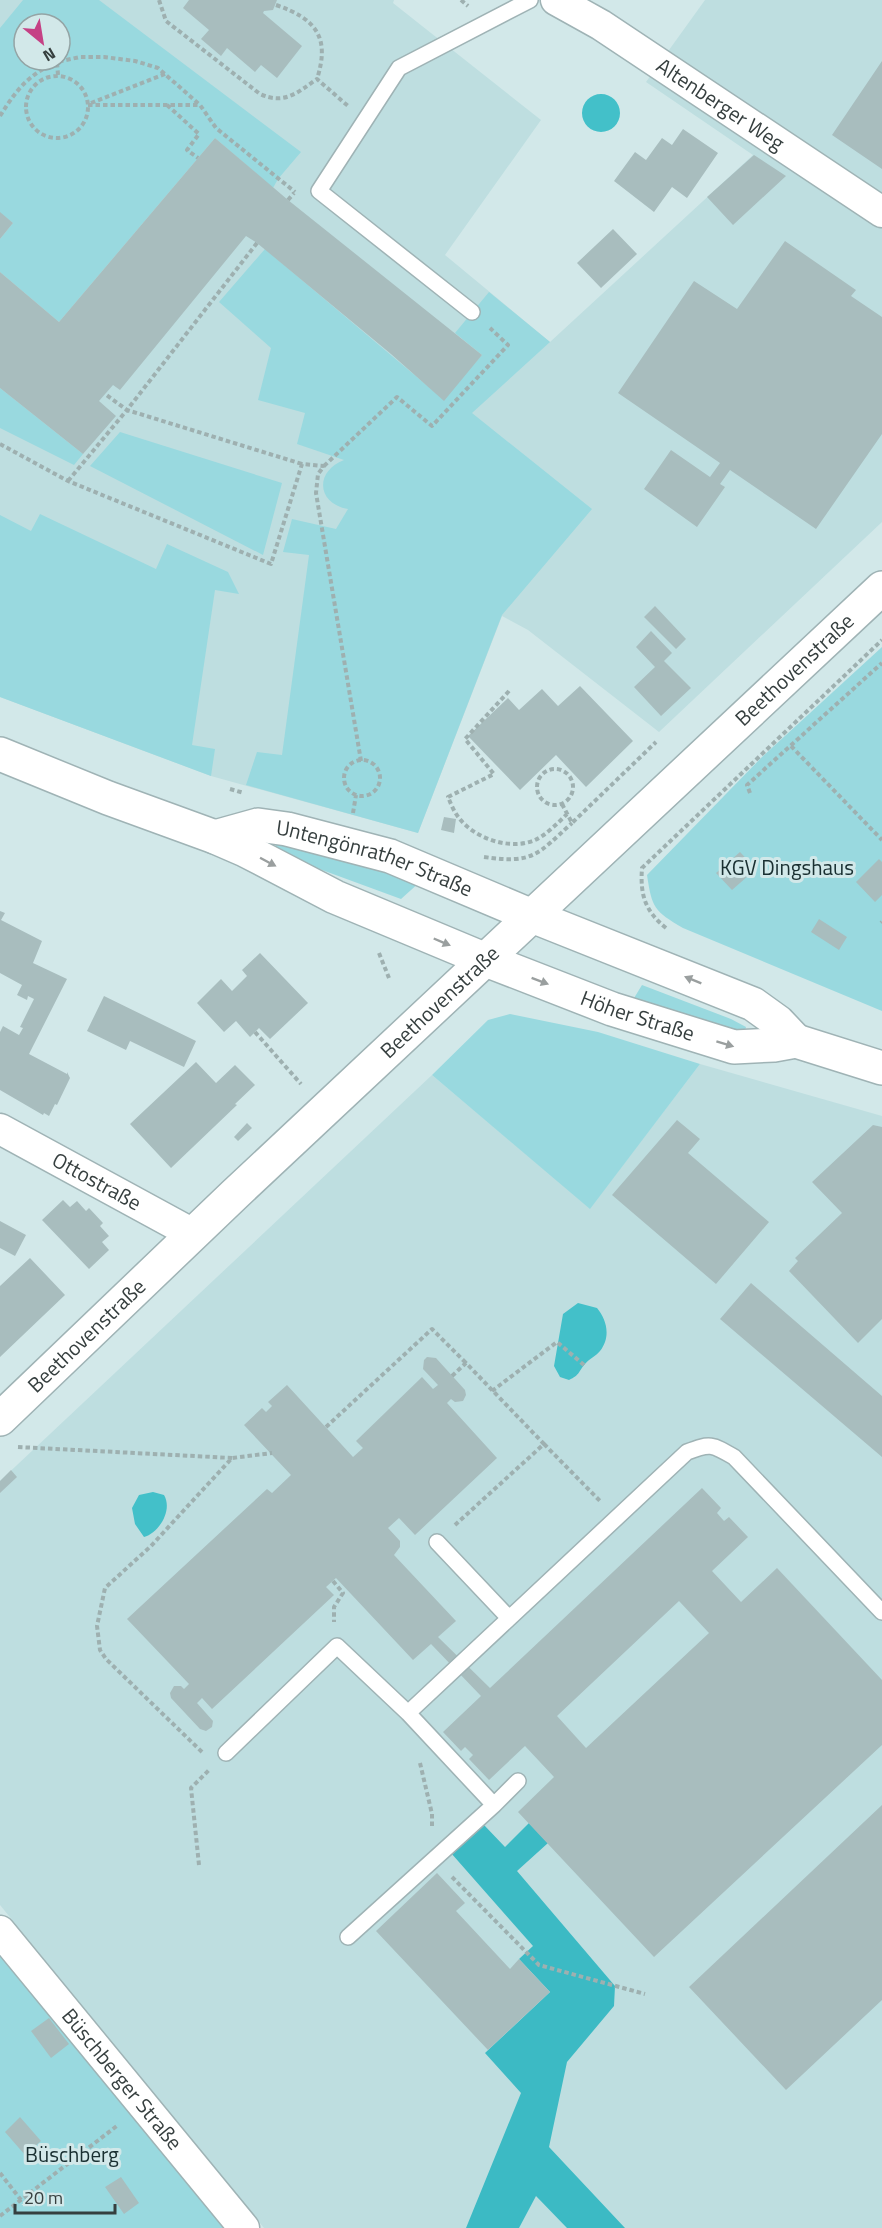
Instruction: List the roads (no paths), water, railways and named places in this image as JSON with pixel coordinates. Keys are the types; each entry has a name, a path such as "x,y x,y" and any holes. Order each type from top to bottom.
{"street":[{"name":"Altenberger Weg","path":"556,0 601,25 882,212"},
{"name":"Beethovenstraße","path":"0,1419 193,1234 882,588"},
{"name":"Untengönrather Straße","path":"0,754 108,798 215,837 335,897 486,960"},
{"name":"Untengönrather Straße","path":"215,837 258,825 348,843 390,856 532,916"},
{"name":"Höher Straße","path":"532,916 753,1004 778,1022 796,1041"},
{"name":"Höher Straße","path":"486,960 612,1009 734,1047 765,1046 796,1041 882,1068"},
{"name":"Ottostraße","path":"0,1129 193,1234"},
{"name":"Büschberger Straße","path":"0,1931 244,2228"}],"lane":[{"path":"472,312 319,191 399,68 530,0"},
{"path":"408,1713 687,1452 706,1444 734,1457 882,1612"},
{"path":"437,1542 508,1617"},
{"path":"226,1753 337,1646 408,1713 494,1804"},
{"path":"348,1937 518,1781"}],"park label":[{"name":"KGV Dingshaus","path":"787,868"},
{"name":"Büschberg","path":"72,2155"}]}
